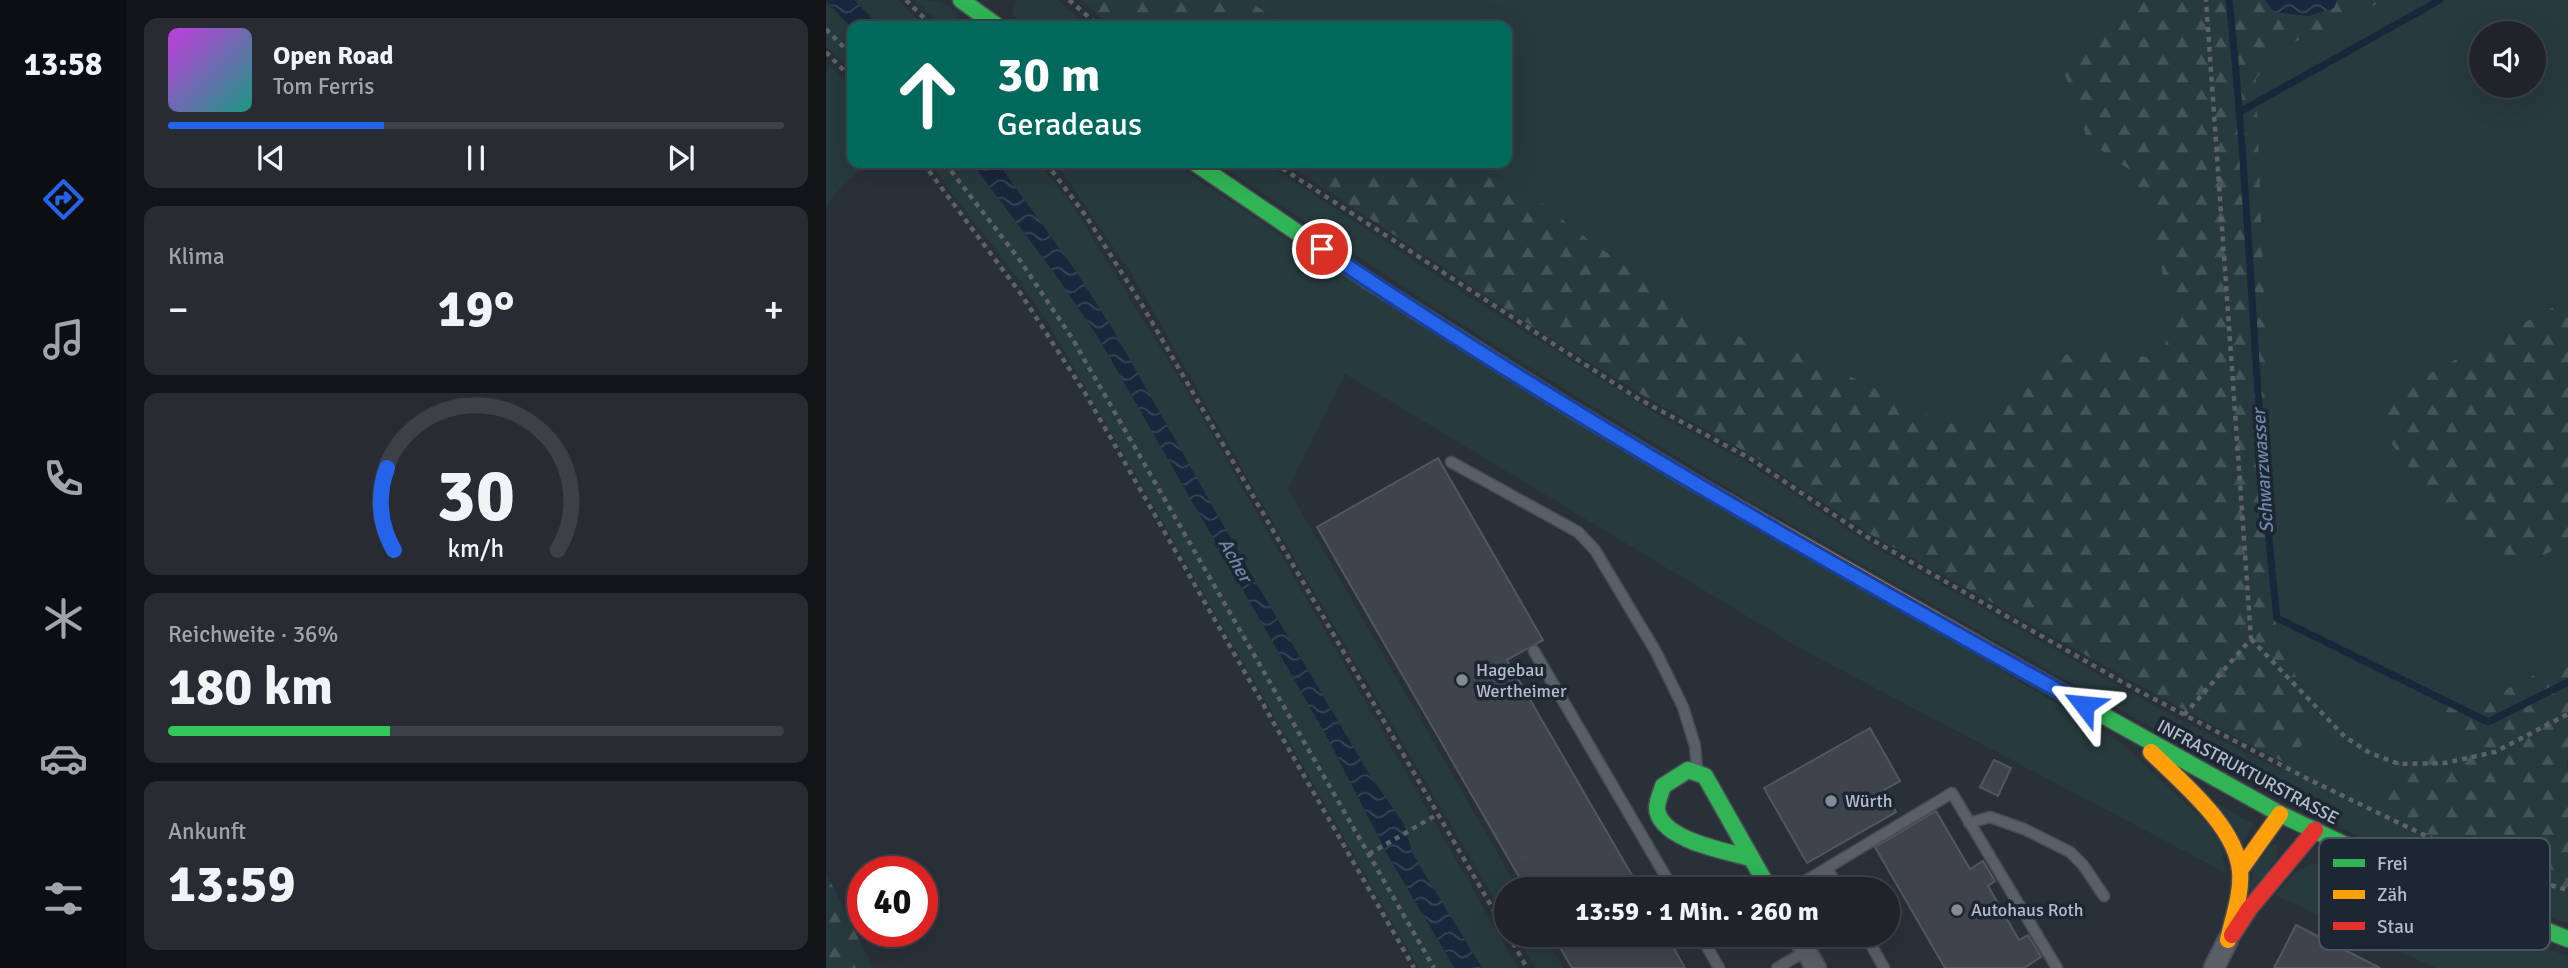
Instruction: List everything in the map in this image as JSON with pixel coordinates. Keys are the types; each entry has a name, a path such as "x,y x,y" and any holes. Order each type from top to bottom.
{"street":[{"path":"961,0 990,21"},
{"name":"INFRASTRUKTURSTRASSE","path":"1202,168 1364,278 1568,407 1754,519 2280,814 2332,838"},
{"path":"2129,730 2221,825 2240,870"},
{"path":"1751,858 1675,834 1662,824 1657,809 1663,786 1688,770 1705,776 1762,877"},
{"path":"2228,940 2240,870 2280,814"},
{"path":"2214,968 2228,940 2249,909 2315,830"},
{"name":"INFRASTRUKTURSTRASSE","path":"2550,933 2568,939"}],"lane":[{"path":"1451,462 1578,532 1594,550 1656,652 1683,707 1695,746 1697,773"},
{"path":"1534,651 1666,877"},
{"path":"1812,877 1952,793 2057,968"},
{"path":"1969,823 1990,817 2024,829 2070,852 2083,865 2104,896"},
{"path":"1827,868 1832,877"},
{"path":"1707,947 1719,968"},
{"path":"1872,947 1884,968"},
{"path":"1777,968 1806,951"}],"path":[{"path":"906,0 927,21"},
{"path":"1069,0 1094,21"},
{"path":"2206,0 2251,639 2345,737 2370,753 2399,764 2445,762 2495,752 2568,714"},
{"path":"826,29 847,51"},
{"path":"826,52 847,74"},
{"path":"927,168 1021,294 1085,393 1415,968"},
{"path":"949,168 1019,259 1072,338 1434,968"},
{"path":"1050,168 1086,216 1142,304 1494,911"},
{"path":"1282,168 1637,398 1751,459 1867,537 2121,682 2310,780 2430,838"},
{"path":"2184,715 2251,639"},
{"path":"1369,854 1438,814"},
{"path":"2550,885 2568,890"},
{"path":"1515,947 1527,968"}],"green space":[{"path":"854,0 898,0 919,21 875,21"},
{"path":"914,0 944,4 961,21 937,21"},
{"path":"1016,0 1058,0 1082,21 1018,21 1012,14"},
{"path":"1081,0 1248,0 1279,21 1106,21"},
{"path":"1248,0 2125,0 2119,20 2078,40 2088,141 2130,169 2155,232 2172,327 2159,360 2087,346 2027,373 1978,420 1947,424 1809,356 1716,330 1586,238 1496,168 1512,168 1512,21 1279,21"},
{"path":"2125,0 2265,0 2274,12 2333,8 2337,0 2382,0 2358,16 2279,48 2256,79 2276,627 2310,712 2304,743 2285,763 2173,704 1870,534 1757,458 1646,397 1530,325 1294,168 1496,168 1586,238 1716,330 1809,356 1947,424 1978,420 2027,373 2087,345 2159,360 2172,327 2155,232 2130,170 2088,141 2062,66 2078,40 2119,20"},
{"path":"2382,0 2568,0 2568,299 2377,403 2381,429 2451,527 2497,560 2523,564 2568,544 2568,658 2497,694 2475,697 2443,726 2526,838 2361,838 2315,816 2060,677 1748,500 1431,305 1225,168 1274,168 1477,302 1660,416 1748,463 1866,542 2158,708 2279,770 2304,743 2310,712 2276,627 2256,79 2279,48 2358,16"},
{"path":"826,3 847,23 847,69 826,46"},
{"path":"828,64 847,83 847,168 861,168 833,196 826,208"},
{"path":"933,168 976,168 1058,278 1098,337 1326,735 1390,859 1454,968 1419,968 1048,323 1015,275"},
{"path":"1001,168 1042,168 1072,205 1187,391 1494,926 1494,947 1506,947 1518,968 1482,968 1412,852 1404,824 1371,777 1252,576"},
{"path":"1059,168 1180,168 1300,248 2122,743 2218,834 2226,873 1805,651 1345,374 1288,489 1511,877 1494,877 1494,898 1256,493 1135,279"},
{"path":"2568,299 2568,544 2523,564 2497,560 2451,527 2381,429 2377,402"},
{"path":"2568,658 2568,896 2550,889 2550,838 2421,838 2381,806 2379,794 2400,759 2463,750 2443,726 2441,714 2456,694 2475,697 2497,694"},
{"path":"2216,803 2253,824 2241,847"},
{"path":"2274,843 2277,845 2277,857 2247,904 2254,865"},
{"path":"2319,863 2319,915 2275,895 2290,878"},
{"path":"2550,871 2568,896 2568,924 2550,917"},
{"path":"826,873 847,915 847,947 863,947 873,968 826,968"},
{"path":"1523,947 1551,947 1564,968 1535,968"},
{"path":"2396,950 2550,950 2568,956 2568,968 2436,968"}],"water":[{"path":"826,0 854,0 875,21 847,23"},
{"path":"2265,0 2337,0 2334,8 2308,16 2274,12"},
{"name":"Acher","path":"976,168 1002,168 1077,273 1112,328 1252,576 1371,777 1404,824 1412,852 1482,968 1455,968 1390,859 1326,735 1098,337 1058,278"}],"building":[{"name":"Hagebau Wertheimer","path":"1438,458 1543,640 1507,660 1633,877 1519,877 1317,527"},
{"name":"Würth","path":"1870,728 1900,781 1884,790 1896,812 1807,863 1764,788"},
{"path":"1994,760 2011,768 1998,796 1980,787"},
{"name":"Autohaus Roth","path":"1936,811 1970,869 1983,861 1995,881 1988,886 2019,940 2028,935 2041,957 2024,968 1945,968 1900,890 1900,877 1892,877 1875,847"},
{"path":"2296,925 2319,937 2319,950 2345,950 2380,968 2274,968"},
{"path":"1560,947 1673,947 1685,968 1572,968"}],"waterway":[{"name":"Schwarzwasser","path":"2229,0 2277,618 2488,722 2568,682"},
{"path":"2241,111 2440,0"}],"traffic: fast":[{"path":"961,0 990,21"},
{"path":"1202,168 1364,278 1568,407 1700,486"},
{"path":"2072,698 2280,814 2330,838"},
{"path":"1751,858 1711,848 1669,828 1661,819 1657,808 1663,786 1688,770 1705,776 1762,877"},
{"path":"2550,932 2568,939"}],"traffic: slow":[{"path":"1700,486 2072,698"},
{"path":"2151,752 2218,821 2236,854 2240,888 2228,940"},
{"path":"2240,870 2280,814"}],"traffic: jam":[{"path":"2232,935 2249,909 2315,830"}],"place":[{"name":"Hagebau Wertheimer","path":"1462,680"},
{"name":"Würth","path":"1831,801"},
{"name":"Autohaus Roth","path":"1957,910"}],"route":[{"path":"1322,249 1568,407 1754,519 2084,705"}]}
